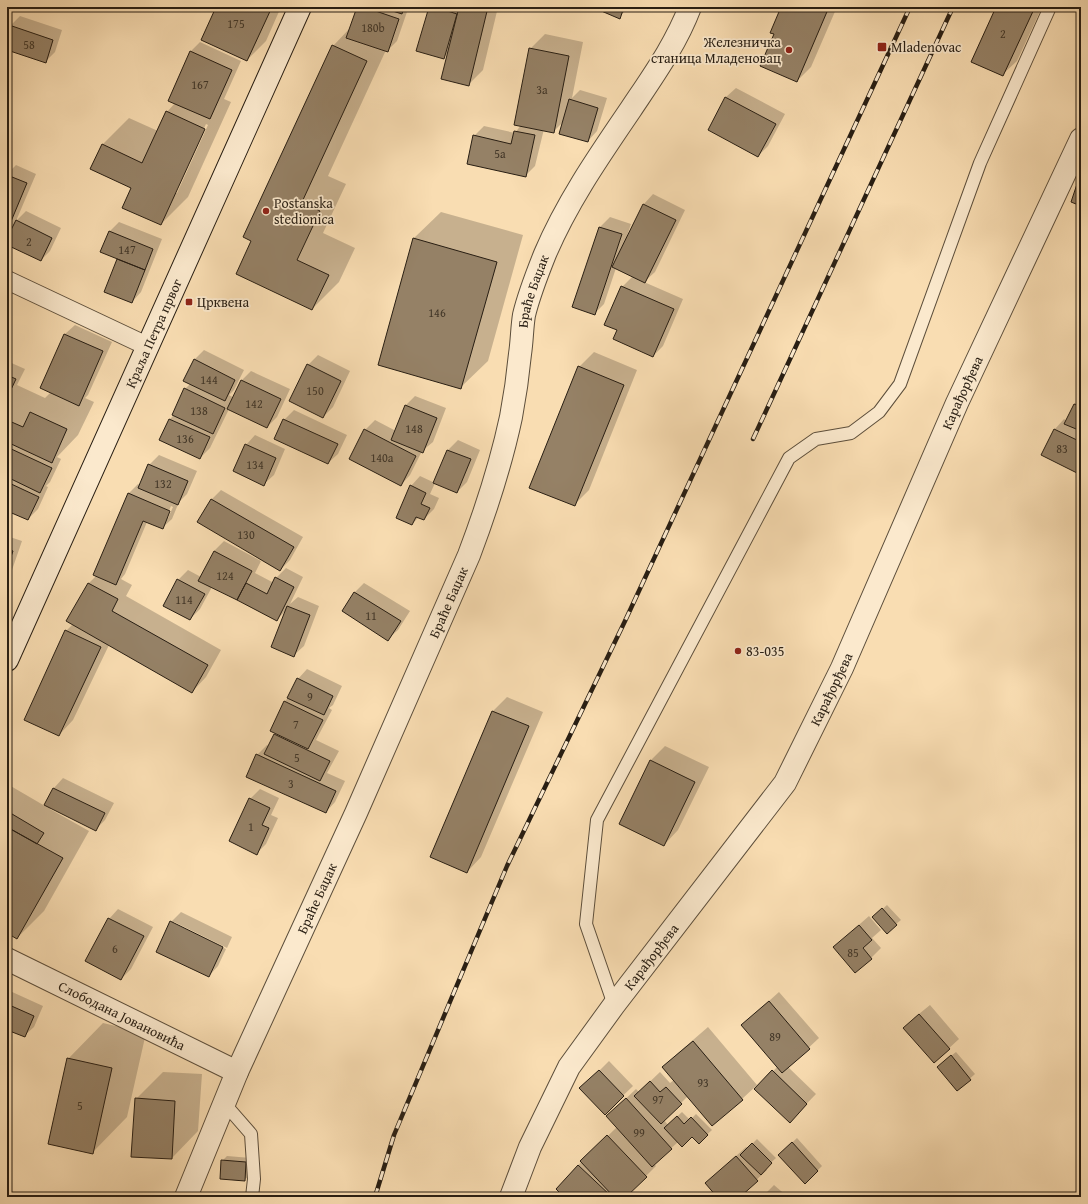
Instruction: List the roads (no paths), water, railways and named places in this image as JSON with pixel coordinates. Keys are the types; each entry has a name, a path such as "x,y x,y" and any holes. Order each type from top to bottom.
{"street":[{"name":"Краља Петра првог","path":"7,660 300,7"},
{"name":"Браће Баџак","path":"186,1197 237,1072 356,813 469,555 482,521 493,487 511,416 519,366 524,315 536,276 545,254 578,189 669,51 686,20 690,7"},
{"name":"Карађорђева","path":"511,1197 530,1147 569,1067 614,1005 785,783 842,668 957,403 1081,140"},
{"path":"7,280 147,346"},
{"name":"Слободана Јовановића","path":"7,959 237,1072"}],"lane":[{"path":"614,1005 586,924 597,820 790,458 816,439 851,433 879,412 900,384 980,163 1050,7"},
{"path":"224,1103 251,1134 254,1180 252,1197"}],"railway":[{"path":"375,1197 394,1135 507,866 625,621 910,7"},
{"path":"753,439 953,7"}],"place":[{"name":"Mladenovac","path":"882,47"},
{"name":"Железничка станица Младеновац","path":"789,50"},
{"name":"Postanska stedionica","path":"266,211"},
{"name":"Црквена","path":"189,302"},
{"name":"83-035","path":"738,651"}]}
